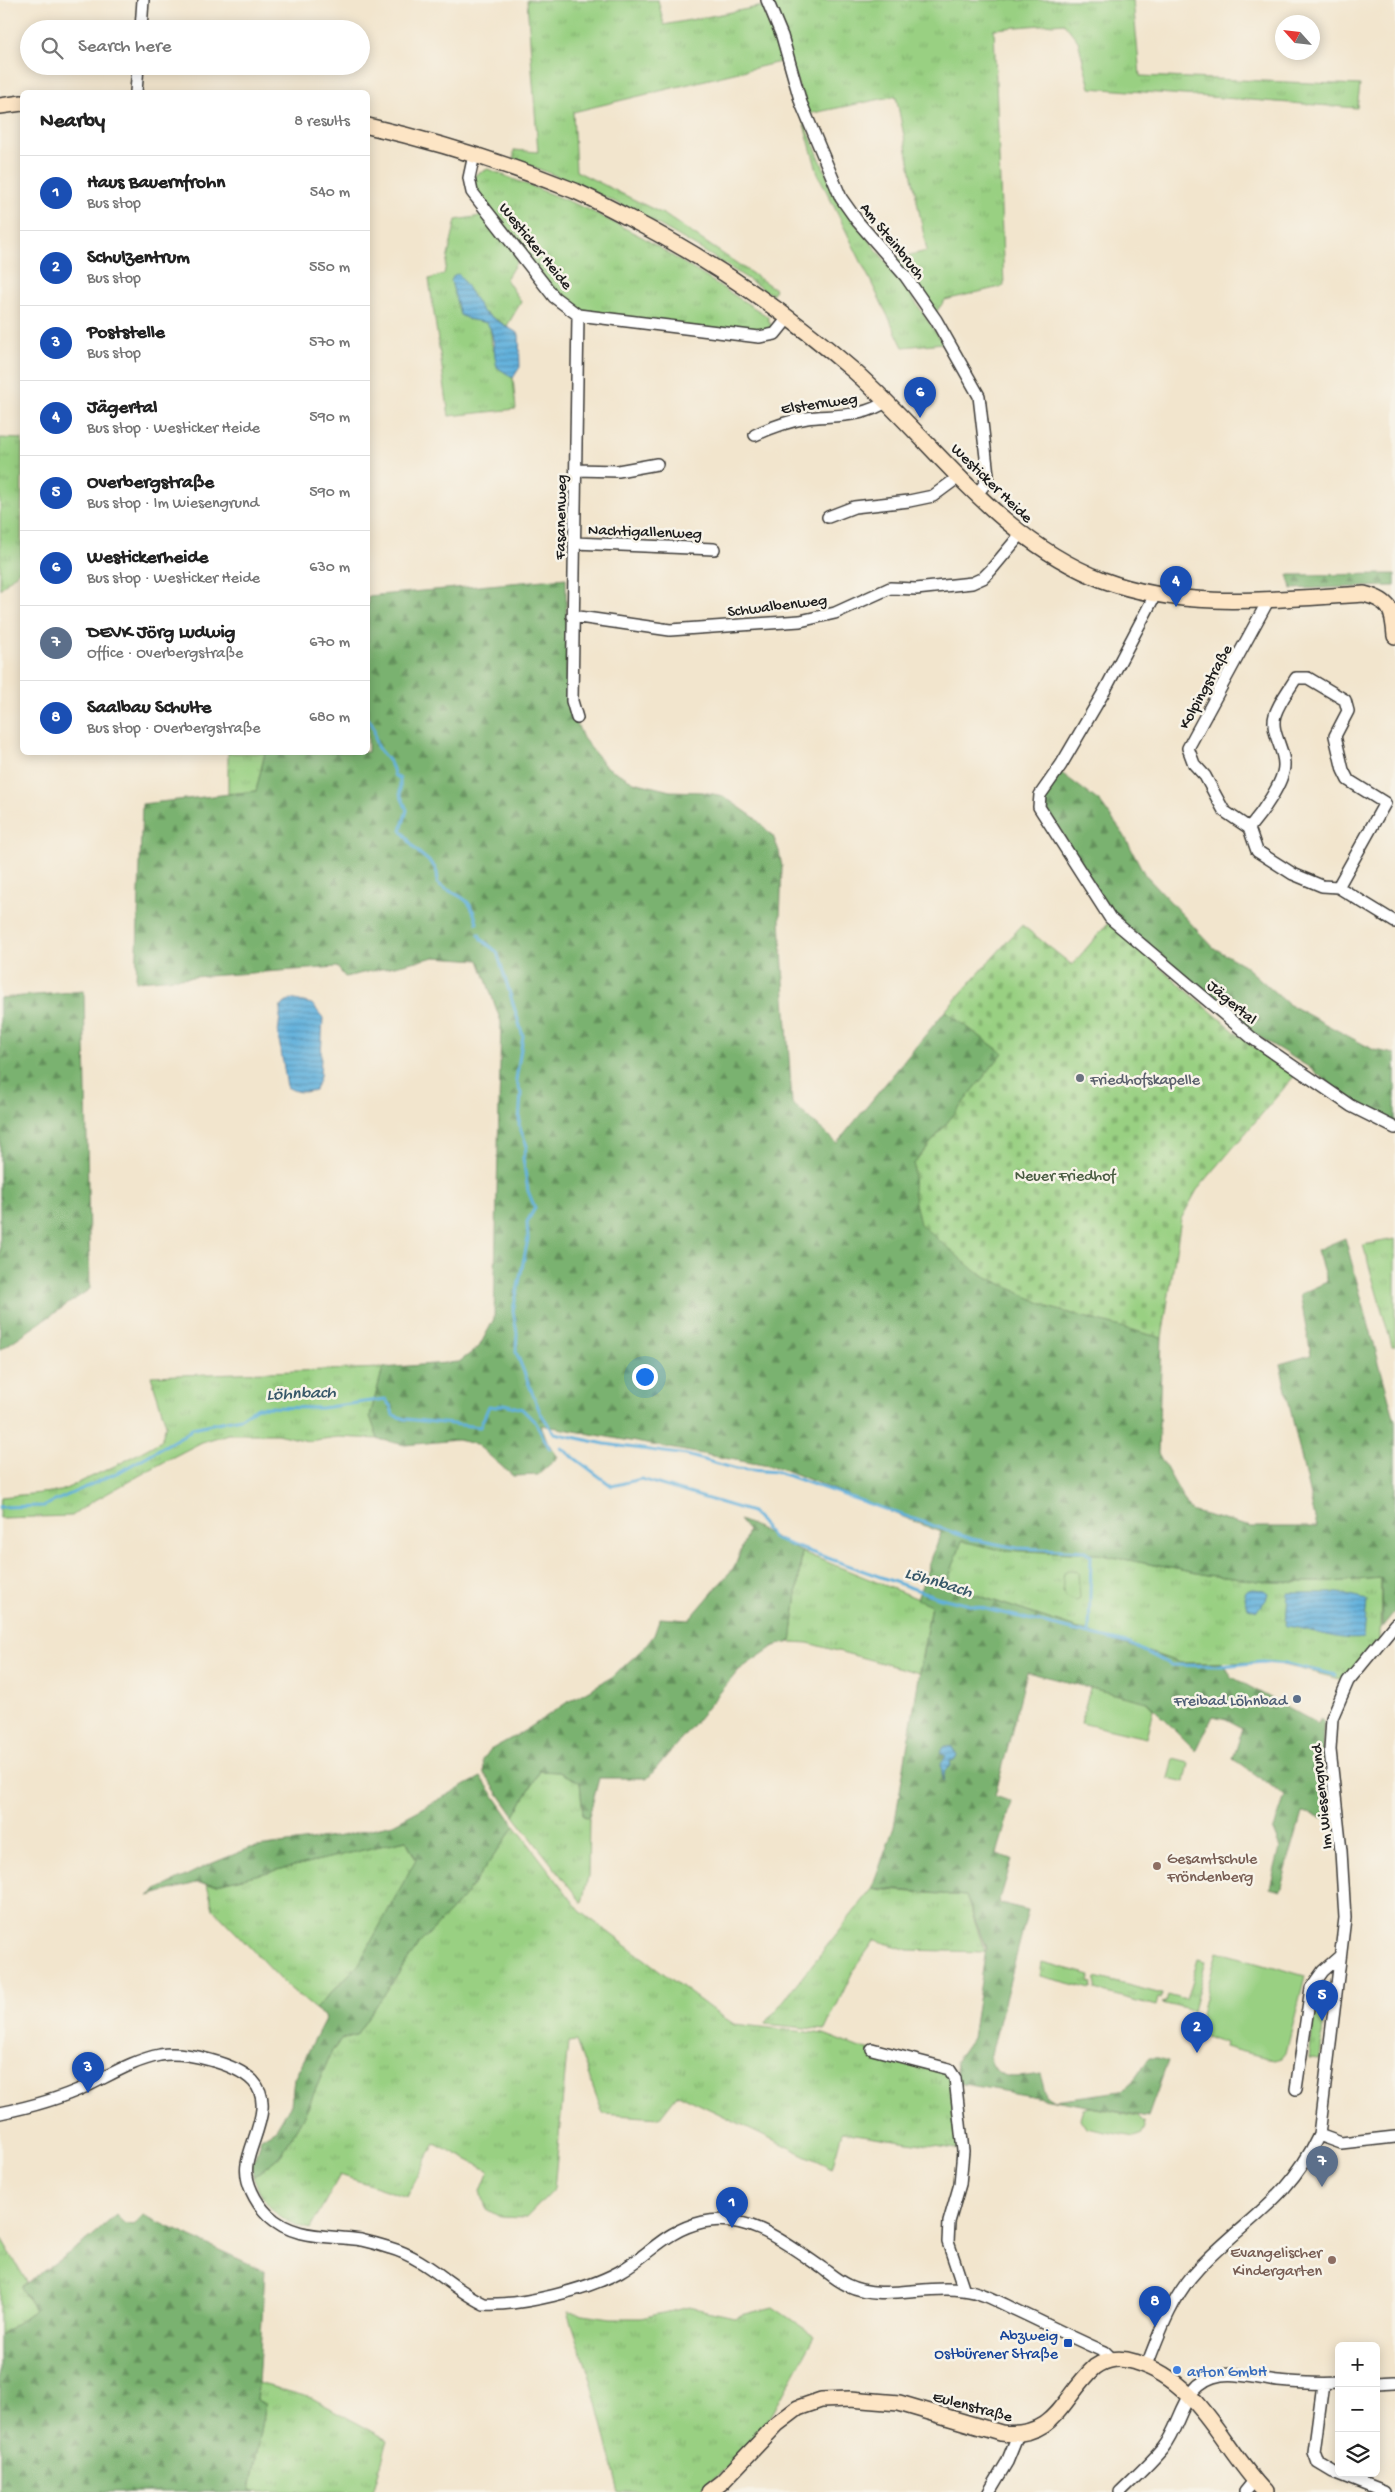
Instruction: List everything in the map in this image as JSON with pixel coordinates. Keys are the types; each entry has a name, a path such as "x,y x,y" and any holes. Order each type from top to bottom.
{"street":[{"path":"142,20 143,0"},
{"name":"Am Steinbruch","path":"767,0 782,36 801,103 840,198 858,222 906,277 926,305 979,396 988,475 984,485 977,494"},
{"path":"136,90 137,75"},
{"path":"0,106 20,104"},
{"name":"Westicker Heide","path":"370,127 474,155 578,192 650,229 716,267 788,318 886,401 977,494 1021,534 1056,558 1088,574 1155,595 1208,601 1364,594 1378,598 1388,605 1393,615 1395,636"},
{"name":"Westicker Heide","path":"474,155 469,178 472,192 554,296 578,315"},
{"path":"578,315 759,337 775,334 788,318"},
{"name":"Fasanenweg","path":"577,718 572,701 572,616 575,543 578,315"},
{"name":"Elsternweg","path":"755,435 775,425 806,418 860,414 876,408 886,401"},
{"path":"576,470 618,471 657,464"},
{"path":"828,517 860,506 908,501 933,496 960,476"},
{"name":"Schwalbenweg","path":"572,616 670,630 800,621 835,614 890,588 916,589 972,583 983,578 991,570 1021,534"},
{"name":"Nachtigallenweg","path":"575,543 714,549"},
{"name":"Jägertal","path":"1155,595 1105,690 1061,766 1040,795 1039,807 1110,918 1252,1038 1351,1106 1395,1128"},
{"name":"Kolpingstraße","path":"1249,828 1224,812 1205,776 1194,764 1188,748 1269,599"},
{"path":"1338,887 1385,803 1348,780 1343,770 1335,736 1348,711 1346,700 1308,678 1296,678 1274,716 1277,740 1284,764 1282,775 1260,816 1249,828 1257,850 1293,874 1322,886 1338,887 1395,922"},
{"name":"Im Wiesengrund","path":"1147,2365 1171,2308 1184,2287 1199,2268 1287,2187 1308,2158 1319,2135 1344,1918 1344,1887 1330,1750 1332,1718 1348,1681 1395,1624"},
{"path":"1296,2089 1311,1988 1323,1971 1340,1957"},
{"path":"872,2049 949,2069 955,2078 963,2151 960,2184 949,2222 948,2242 964,2290"},
{"path":"0,2113 58,2098 138,2062 159,2056 181,2055 226,2065 253,2081 262,2103 262,2117 246,2165 247,2176 250,2187 267,2213 279,2225 313,2236 361,2240 405,2253 484,2304 496,2304 552,2295 592,2284 620,2271 668,2235 686,2226 722,2220 746,2224 763,2230 846,2285 865,2292 964,2290 993,2299 1105,2352 1112,2359 1128,2360 1147,2365 1190,2394 1222,2435 1250,2486 1265,2492"},
{"path":"1319,2135 1341,2143 1395,2138"},
{"name":"Eulenstraße","path":"709,2492 722,2482 776,2424 798,2408 821,2400 850,2399 900,2403 1001,2433 1018,2435 1039,2429 1090,2372 1103,2362 1112,2359"},
{"path":"1120,2492 1162,2450 1171,2437 1190,2394 1200,2383 1222,2374 1335,2384"},
{"path":"1380,2383 1395,2382"},
{"path":"1323,2384 1314,2452 1318,2463 1334,2472 1384,2492"},
{"path":"989,2492 1007,2462 1018,2435"}],"green space":[{"path":"527,0 658,0 664,25 763,6 784,61 573,112 576,171 665,215 775,289 772,295 702,250 629,209 604,196 514,159 514,150 538,152"},
{"path":"769,0 1133,0 1140,76 1360,85 1357,108 1090,88 1078,41 1064,23 994,29 1004,286 945,300 934,315 893,259 927,251 896,96 808,114"},
{"path":"802,117 838,201 902,282 943,343 903,347 818,174"},
{"path":"488,169 583,207 644,238 767,316 772,327 759,336 579,313 556,295 473,187 475,175"},
{"path":"487,215 521,255 506,279 521,302 507,326 483,312 472,296 468,319 487,322 489,325 492,345 497,359 509,376 513,378 516,409 449,416 429,279 444,274 456,220"},
{"path":"0,438 20,439 20,570 0,589"},
{"path":"1395,574 1395,586 1292,589 1288,575"},
{"path":"566,578 567,700 583,738 605,766 634,782 670,791 703,792 723,796 755,818 773,836 779,851 782,867 780,921 792,1103 837,1143 945,1011 1003,1053 914,1164 975,1271 1051,1308 1162,1338 1158,1453 1190,1511 1251,1527 1317,1527 1280,1364 1311,1355 1300,1294 1327,1282 1317,1250 1345,1238 1395,1421 1395,1611 1382,1627 1381,1578 1331,1582 1267,1582 1207,1575 1097,1554 1000,1550 962,1541 946,1585 1181,1663 1223,1663 1232,1677 1318,1724 1321,1718 1324,1722 1323,1758 1331,1819 1302,1813 1280,1891 1270,1888 1280,1848 1273,1831 1285,1796 1233,1759 1243,1728 1226,1719 1213,1716 1196,1751 1147,1702 1027,1672 995,1796 1012,1802 997,1854 1012,1859 999,1903 1028,1910 990,2058 993,2066 1003,2075 1017,2077 1040,2074 1046,2095 1054,2100 958,2083 955,2062 972,2038 986,1949 966,1896 872,1888 894,1827 931,1605 917,1599 941,1532 780,1468 541,1425 548,1443 558,1457 538,1475 513,1476 476,1444 457,1440 405,1445 378,1439 370,1416 383,1368 459,1362 479,1347 494,1319 501,1022 479,960 435,957 345,977 337,967 136,981 142,804 256,791 265,755 370,755 370,596"},
{"path":"228,755 265,755 256,791 228,794"},
{"path":"1060,772 1100,802 1124,835 1145,875 1214,948 1244,965 1288,1004 1374,1050 1395,1054 1395,1123 1357,1105 1307,1066 1246,1029 1112,914 1043,803 1048,788"},
{"name":"Neuer Friedhof","path":"1108,923 1249,1044 1296,1074 1197,1190 1181,1219 1162,1338 1051,1308 975,1271 920,1224 913,1193 914,1164 1003,1053 945,1011 1022,925 1072,965"},
{"path":"84,991 90,1289 0,1350 0,998"},
{"path":"1395,1239 1395,1346 1392,1346 1363,1245"},
{"path":"383,1368 370,1416 378,1439 338,1437 308,1441 277,1434 228,1434 202,1442 171,1458 90,1503 72,1516 0,1518 1,1497 61,1491 123,1462 161,1441 166,1424 151,1376"},
{"path":"739,1520 802,1552 791,1642 774,1646 739,1670 648,1778 599,1778 589,1817 583,1816 580,1782 559,1772 540,1771 514,1816 484,1773 483,1760 490,1750 612,1677 645,1647 654,1635 660,1618 689,1620 735,1566 748,1531"},
{"path":"961,1540 1000,1550 1097,1554 1207,1575 1267,1582 1331,1582 1381,1578 1380,1642 1348,1681 1272,1662 1181,1663 947,1585"},
{"path":"802,1552 931,1604 919,1673 808,1643 791,1642"},
{"path":"1071,1570 1078,1572 1080,1598 1077,1601 1071,1599 1063,1592 1064,1573"},
{"path":"1090,1688 1146,1702 1153,1709 1146,1738 1081,1723"},
{"path":"1173,1759 1189,1763 1185,1782 1168,1778"},
{"path":"540,1771 559,1772 580,1782 583,1816 589,1818 588,1876 582,1903 514,1816"},
{"path":"481,1777 515,1826 465,1896 419,1944 356,2035 343,2038 332,2051 306,2112 281,2155 253,2177 252,2166 261,2138 276,2129 291,2104 294,2079 326,2017 315,2009 359,1964 416,1859 406,1840 217,1884 196,1883 149,1896 157,1890 208,1865 250,1848 341,1836 393,1824"},
{"path":"515,1826 580,1911 734,2024 824,2034 860,2048 947,2070 952,2077 962,2150 842,2132 832,2168 678,2094 659,2118 603,2114 576,2041 568,2042 554,2189 526,2218 500,2217 486,2209 481,2191 489,2171 435,2143 407,2197 340,2175 310,2229 289,2222 274,2212 263,2197 253,2177 281,2155 306,2112 332,2051 343,2039 356,2035 419,1944 465,1896"},
{"path":"406,1840 416,1860 359,1964 315,2009 286,1985 213,1909 207,1884 217,1884"},
{"path":"872,1889 966,1896 985,1952 908,1950 875,1940 854,1969 825,2030 765,2024"},
{"path":"1217,1951 1305,1976 1286,2053 1282,2058 1275,2060 1225,2047 1226,2043 1196,2033"},
{"path":"1198,1959 1206,1961 1193,2011 1162,2003 1166,2002 1168,1995 1186,2000"},
{"path":"1042,1962 1091,1975 1089,1982 1092,1983 1091,1989 1040,1976"},
{"path":"1096,1977 1162,1994 1161,1999 1158,1998 1156,2006 1095,1990"},
{"path":"1322,1985 1326,1991 1320,2060 1309,2059 1317,1988"},
{"path":"1149,2058 1168,2061 1148,2117 1054,2100 1121,2091 1136,2077"},
{"path":"1089,2107 1138,2116 1144,2122 1145,2128 1141,2135 1134,2137 1086,2128 1080,2119 1083,2109"},
{"path":"116,2215 124,2223 134,2225 143,2215 265,2271 257,2400 266,2404 250,2490 255,2492 0,2492 0,2335 35,2310 21,2287 90,2238"},
{"path":"0,2236 27,2282 21,2287 35,2310 0,2335"},
{"path":"689,2307 734,2317 773,2307 815,2336 769,2420 734,2461 700,2492 619,2492 592,2383 568,2312 611,2318 641,2318"},
{"path":"258,2383 312,2398 388,2440 373,2492 250,2491 266,2404 257,2401"}],"water":[{"path":"459,274 483,312 519,334 520,367 513,378 497,367 493,338 487,323 468,319 460,315 451,281 454,275"},
{"path":"291,999 312,1004 323,1018 320,1077 315,1090 307,1092 300,1092 287,1087 278,1034 281,1006"},
{"path":"1252,1589 1264,1590 1268,1593 1266,1600 1257,1611 1248,1608 1244,1594 1245,1591"},
{"path":"1288,1593 1338,1593 1367,1600 1364,1638 1335,1637 1286,1626"},
{"path":"945,1746 952,1747 957,1756 955,1760 950,1761 951,1766 945,1770 943,1781 941,1763 946,1756 940,1753"}],"waterway":[{"path":"370,721 374,729 378,748 390,763 394,775 400,779 400,794 407,810 401,830 415,849 435,867 438,877 437,883 462,897 470,906 477,923"},
{"path":"479,934 481,939 497,952 523,1036 516,1080 521,1093 519,1125 527,1146 523,1158 528,1191 535,1208 527,1222 528,1239 513,1311 517,1333 516,1352 540,1412 554,1433 605,1444 686,1455 736,1469 777,1472 972,1539 1017,1548 1085,1551 1091,1556 1089,1634"},
{"name":"Löhnbach","path":"0,1507 44,1506 121,1471 189,1432 192,1428 241,1418 257,1407 321,1408 385,1399 391,1407 393,1415 405,1419 480,1427 489,1406 496,1407 504,1404 522,1409 536,1423 550,1449"},
{"name":"Löhnbach","path":"561,1448 612,1486 641,1479 752,1512 774,1539 937,1597 1130,1644 1171,1665 1221,1666 1263,1662 1286,1664 1336,1675"}],"place":[{"name":"Westickerheide","path":"920,418"},
{"name":"Jägertal","path":"1176,607"},
{"name":"Friedhofskapelle","path":"1080,1078"},
{"name":"Freibad Löhnbad","path":"1297,1699"},
{"name":"Gesamtschule Fröndenberg","path":"1157,1866"},
{"name":"Overbergstraße","path":"1322,2021"},
{"name":"Schulzentrum","path":"1197,2053"},
{"name":"Poststelle","path":"88,2093"},
{"name":"DEVK Jörg Ludwig","path":"1322,2187"},
{"name":"Haus Bauernfrohn","path":"732,2228"},
{"name":"Evangelischer Kindergarten","path":"1332,2260"},
{"name":"Saalbau Schulte","path":"1155,2327"},
{"name":"Abzweig Ostbürener Straße","path":"1068,2343"},
{"name":"arton GmbH","path":"1177,2370"}]}
